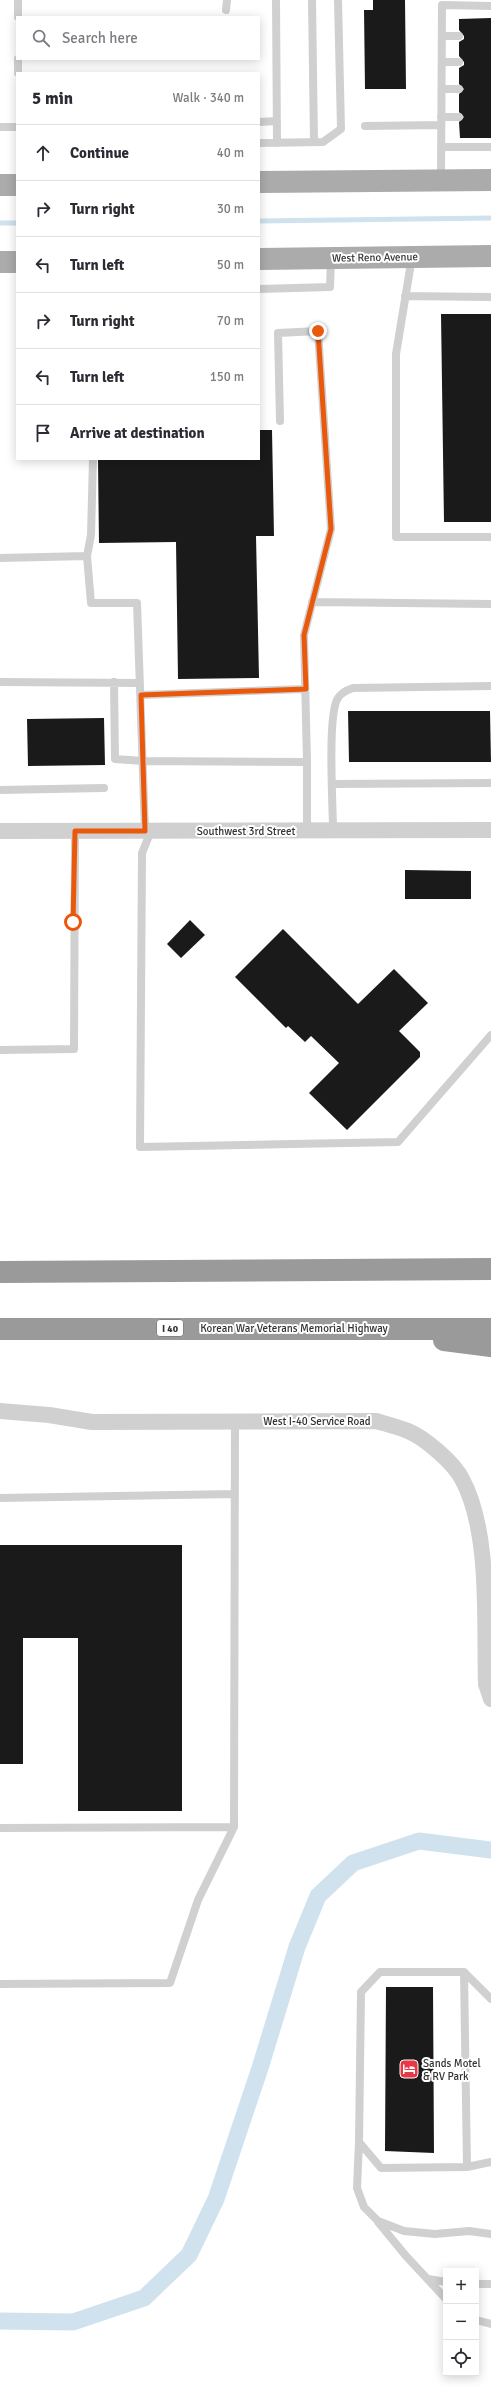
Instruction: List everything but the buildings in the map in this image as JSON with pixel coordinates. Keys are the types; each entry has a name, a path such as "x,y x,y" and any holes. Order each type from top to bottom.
{"highway":[{"path":"0,1272 491,1269"},
{"path":"340,1328 491,1346"},
{"name":"Korean War Veterans Memorial Highway","path":"0,1329 491,1329"}],"main road":[{"path":"260,182 491,180"},
{"path":"0,185 16,185"},
{"name":"West Reno Avenue","path":"260,259 491,256"},
{"path":"0,262 16,262"}],"street":[{"name":"Southwest 3rd Street","path":"0,831 491,830"},
{"name":"West I-40 Service Road","path":"0,1412 49,1415 92,1422 376,1421 409,1431 439,1452 462,1478 471,1500 480,1538 486,1684 491,1699"}],"lane":[{"path":"18,0 18,16"},
{"path":"226,10 227,0"},
{"path":"276,0 277,143"},
{"path":"312,0 314,142"},
{"path":"260,143 323,142 341,129 338,0"},
{"path":"441,181 442,3 491,6"},
{"path":"443,36 459,36"},
{"path":"18,60 18,72"},
{"path":"442,62 459,62"},
{"path":"442,89 459,89"},
{"path":"365,126 441,121 459,117"},
{"path":"260,122 277,121"},
{"path":"0,127 16,127"},
{"path":"441,147 491,147"},
{"path":"412,257 396,354 396,537 491,537"},
{"path":"260,289 330,288 331,258"},
{"path":"405,296 491,297"},
{"path":"280,421 278,333 318,331 331,529 304,635 307,830"},
{"path":"93,460 90,534 87,556 91,603 137,603 143,761 148,831 142,853 140,1147 398,1142 491,1035"},
{"path":"0,558 87,556"},
{"path":"312,602 491,604"},
{"path":"0,682 140,683"},
{"path":"114,682 115,759 143,761 307,762"},
{"path":"334,830 333,717 338,698 345,691 353,688 491,686"},
{"path":"141,695 306,689"},
{"path":"333,784 491,783"},
{"path":"0,790 104,788"},
{"path":"0,1050 74,1049 75,831"},
{"path":"0,1984 170,1983 198,1900 234,1827 233,1494 235,1422"},
{"path":"0,1498 233,1494"},
{"path":"0,1828 234,1827"},
{"path":"443,2296 406,2256 364,2207 357,2188 361,1992 380,1972 464,1972 491,1999"},
{"path":"464,1972 467,2167"},
{"path":"359,2142 381,2168 467,2167 491,2162"},
{"path":"378,2222 404,2231 435,2234 477,2231 491,2234"},
{"path":"428,2279 443,2282"},
{"path":"479,2284 491,2284"},
{"path":"479,2321 491,2324"}],"waterway":[{"path":"260,221 491,218"},
{"path":"0,223 16,223"},
{"path":"0,2321 73,2322 144,2298 189,2255 216,2199 260,2068 297,1947 318,1896 353,1863 419,1841 491,1850"}],"place":[{"name":"Sands Motel & RV Park","path":"409,2069"}],"route":[{"path":"73,922 75,831 145,831 141,695 306,689 304,635 331,529 318,331"}]}
